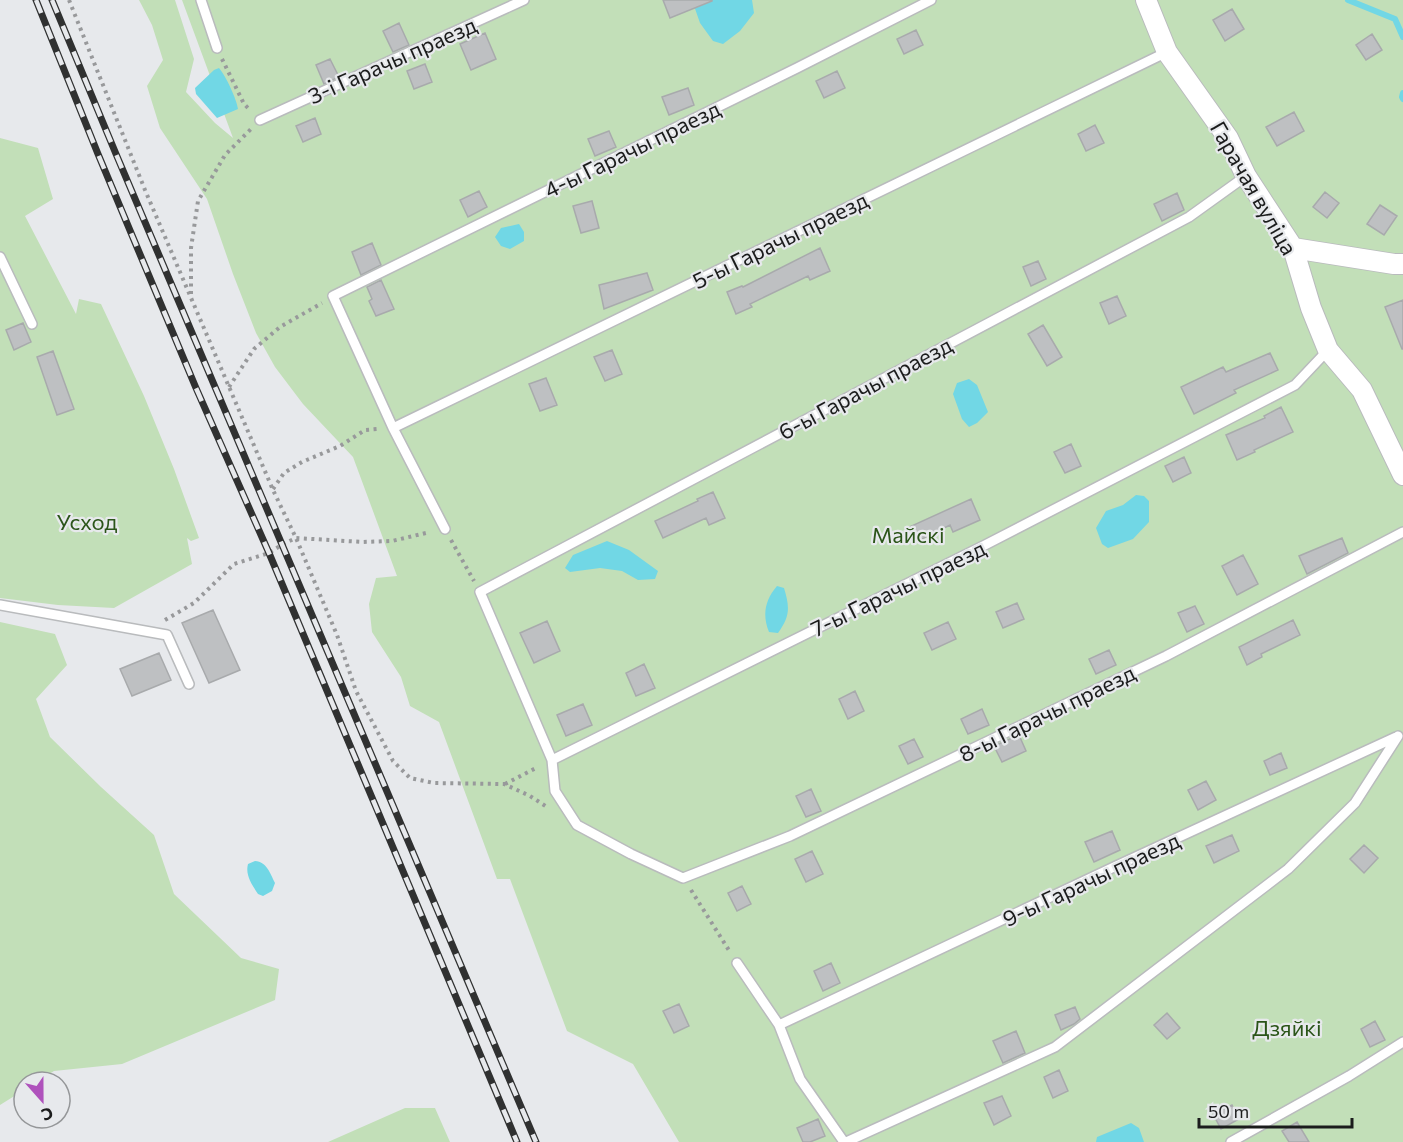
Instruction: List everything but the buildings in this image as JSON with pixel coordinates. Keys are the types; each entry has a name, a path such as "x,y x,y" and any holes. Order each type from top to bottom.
{"street":[{"name":"Гарачая вуліца","path":"1146,0 1167,52 1228,138 1246,176 1293,248 1311,308 1328,350 1362,390 1403,475"},
{"path":"1293,248 1403,264"}],"lane":[{"path":"201,0 217,48"},
{"name":"3-і Гарачы праезд","path":"260,120 524,0"},
{"name":"4-ы Гарачы праезд","path":"333,296 931,0"},
{"name":"5-ы Гарачы праезд","path":"393,428 1167,52"},
{"name":"6-ы Гарачы праезд","path":"480,592 1189,217 1246,176"},
{"path":"0,257 32,324"},
{"path":"333,296 393,428 445,529"},
{"name":"7-ы Гарачы праезд","path":"552,760 985,545 1295,385 1328,350"},
{"name":"8-ы Гарачы праезд","path":"683,878 790,836 1155,661 1403,532"},
{"path":"480,592 552,760 555,791 577,825 683,878"},
{"path":"0,605 167,635 189,684"},
{"path":"737,963 779,1025 800,1079 845,1142 1055,1047 1288,869 1355,803 1400,734"},
{"name":"9-ы Гарачы праезд","path":"779,1025 1400,734"},
{"path":"1231,1142 1349,1076 1403,1042"}],"path":[{"path":"69,0 145,190 337,635 356,691 393,761 410,778 434,783 504,784 549,807"},
{"path":"191,298 191,248 198,201 225,155 260,120 244,104 217,48"},
{"path":"229,387 254,349 280,327 333,296"},
{"path":"273,490 284,473 302,462 340,446 366,430 393,428"},
{"path":"146,631 194,603 234,564 268,554 296,538 363,542 392,541 445,529 480,592"},
{"path":"504,784 552,760"},
{"path":"683,878 737,963"}],"green space":[{"name":"Майскі","path":"139,0 175,0 194,59 186,92 215,123 233,138 182,0 1403,0 1403,1142 679,1142 633,1064 567,1031 510,879 497,879 439,722 410,706 401,677 372,632 369,604 376,578 397,576 353,457 303,404 275,367 256,333 207,199 160,128 147,86 163,60 152,25"},
{"name":"Усход","path":"0,138 38,148 53,199 25,216 76,314 79,299 101,304 144,396 199,538 191,541 187,538 192,564 114,608 58,605 0,598"},
{"path":"0,622 55,634 67,665 36,699 50,737 154,835 174,894 241,958 279,969 275,1000 122,1064 64,1070 12,1070 12,1098 0,1105"},
{"path":"405,1108 435,1108 450,1142 328,1142"}],"water":[{"path":"692,0 752,0 754,13 740,31 723,44 713,41 700,23"},
{"path":"219,68 231,88 238,109 217,118 196,94 195,88"},
{"path":"519,224 524,232 524,241 510,249 501,246 495,237 501,228"},
{"path":"969,379 977,385 988,412 977,423 969,427 962,419 953,394 957,383"},
{"path":"1136,495 1144,496 1149,501 1149,522 1133,539 1108,548 1102,544 1096,528 1106,511 1123,505"},
{"path":"607,541 629,550 658,571 655,579 638,580 622,571 600,568 570,572 565,568 573,555"},
{"path":"777,586 784,588 788,607 787,617 778,633 769,632 765,614 767,602"},
{"path":"255,861 265,866 275,883 272,891 263,896 258,894 248,876 248,864"},
{"path":"1131,1123 1139,1128 1144,1142 1096,1142 1097,1137"}],"waterway":[{"path":"1348,0 1395,19 1403,37"},
{"path":"1403,93 1403,99"}],"railway":[{"path":"36,0 196,388 269,553 517,1142"},
{"path":"52,0 536,1142"}],"park label":[{"name":"Дзяйкі","path":"1287,1027"}]}
